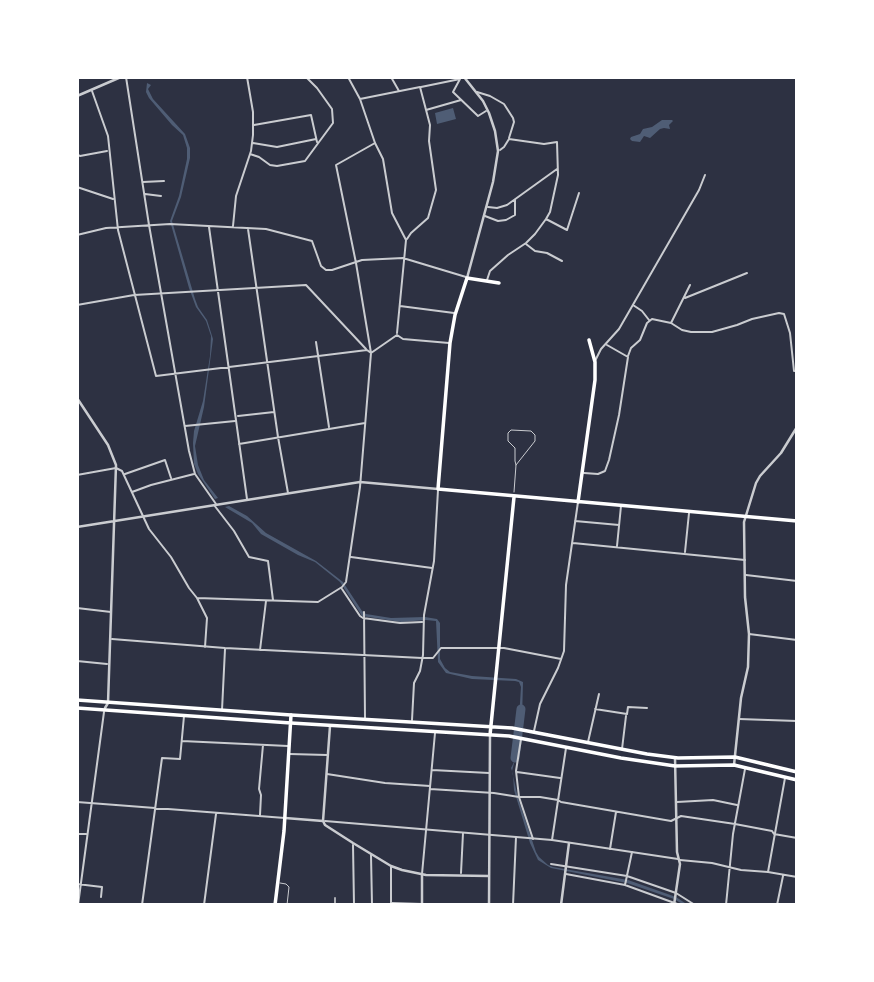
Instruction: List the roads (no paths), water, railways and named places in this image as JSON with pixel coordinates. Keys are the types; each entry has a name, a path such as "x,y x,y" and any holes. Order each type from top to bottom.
{"main road":[{"path":"499,283 467,278 456,314 450,343 438,489 797,521"},
{"path":"578,502 595,380 595,362 589,340"},
{"path":"490,735 514,497"},
{"path":"77,700 523,729 622,750 675,758 736,757 797,772"},
{"path":"77,708 509,736 675,766 734,765 797,780"},
{"path":"275,905 285,818 291,715"}],"street":[{"path":"106,77 108,83"},
{"path":"77,96 124,77 184,426 195,474 249,557 268,561 273,600"},
{"path":"233,227 236,196 252,143 253,112 247,77"},
{"path":"250,154 270,165 286,166 305,161 333,123 332,109 306,77"},
{"path":"348,77 360,99 384,164 393,213 406,240"},
{"path":"391,77 399,91"},
{"path":"360,99 463,78"},
{"path":"77,235 117,227 170,223 266,229 312,241 321,266 326,270 332,271 362,260 403,258 467,278 496,170 498,151 495,131 487,110 463,78"},
{"path":"463,78 453,92 478,116 487,110"},
{"path":"397,335 406,240 428,218 436,190 429,141 430,125 420,87"},
{"path":"92,90 108,136 117,227 156,376 367,350"},
{"path":"476,92 504,104 513,118 509,139 498,151"},
{"path":"426,110 461,100"},
{"path":"253,126 311,114 317,144"},
{"path":"252,143 277,147 316,139"},
{"path":"487,281 490,271 526,243 546,219 558,175 557,142 544,144 509,139"},
{"path":"197,598 318,602 342,588 346,582 360,482 372,353 336,165 375,143"},
{"path":"77,153 80,156 109,150"},
{"path":"486,206 498,208 507,205 558,168"},
{"path":"595,362 605,344 619,329 705,175"},
{"path":"142,182 164,181"},
{"path":"77,187 114,200"},
{"path":"546,219 567,230 579,193"},
{"path":"144,194 161,196"},
{"path":"484,216 498,221 506,220 514,215 515,199"},
{"path":"209,226 247,499"},
{"path":"248,228 288,493"},
{"path":"526,243 536,251 562,261"},
{"path":"684,298 747,273"},
{"path":"77,305 134,295 306,285 372,353"},
{"path":"671,323 690,285"},
{"path":"632,305 642,311 650,321"},
{"path":"399,306 456,314"},
{"path":"650,321 671,323 691,332 712,332 752,319 784,314 790,333 794,371 797,371"},
{"path":"583,473 598,474 605,471 620,415 628,357 631,348 640,340 650,321"},
{"path":"372,353 397,335"},
{"path":"397,335 403,340 450,343"},
{"path":"316,342 329,429"},
{"path":"605,344 628,357"},
{"path":"77,398 107,445 116,468 108,703 104,711 78,905"},
{"path":"236,416 275,412"},
{"path":"184,426 236,421"},
{"path":"239,444 366,423"},
{"path":"734,765 741,698 748,667 744,522 760,475 781,453 797,427"},
{"path":"124,474 165,460 172,480"},
{"path":"77,475 116,468 124,474 149,529 171,557 207,618 205,647"},
{"path":"132,492 195,474"},
{"path":"77,527 360,482 438,489 432,568 423,622 423,655 414,683 412,721"},
{"path":"534,732 540,704 561,659 565,642 566,585 578,502"},
{"path":"617,548 621,505"},
{"path":"685,553 689,512"},
{"path":"575,520 619,525"},
{"path":"572,543 745,560"},
{"path":"350,557 432,568"},
{"path":"745,575 797,581"},
{"path":"342,588 360,617 400,623 423,622"},
{"path":"260,650 266,600"},
{"path":"77,608 112,612"},
{"path":"364,612 365,718"},
{"path":"749,634 797,640"},
{"path":"111,639 205,647 422,658 433,658 441,648 498,648 561,659"},
{"path":"222,710 225,648"},
{"path":"77,660 110,665"},
{"path":"587,743 598,694"},
{"path":"622,750 628,707 647,708"},
{"path":"595,709 627,714"},
{"path":"142,905 162,758 180,759 184,716"},
{"path":"738,719 797,721"},
{"path":"330,725 323,821 325,825 390,866 402,870 422,874 489,876"},
{"path":"390,866 391,904 422,905 422,874 435,731"},
{"path":"490,735 491,905"},
{"path":"522,738 516,771 518,797 533,839"},
{"path":"181,741 289,747"},
{"path":"260,816 261,795 258,789 262,745"},
{"path":"552,840 567,747"},
{"path":"289,754 328,755"},
{"path":"674,903 680,864 675,758"},
{"path":"726,905 735,824 745,768"},
{"path":"432,770 490,773"},
{"path":"516,771 561,779"},
{"path":"326,774 430,788 540,797 561,803 671,821 681,816 772,831 774,834 797,838"},
{"path":"768,872 785,777"},
{"path":"676,802 713,800 738,805"},
{"path":"77,802 552,840 797,877"},
{"path":"610,849 616,812"},
{"path":"204,905 217,813"},
{"path":"461,876 463,832"},
{"path":"77,834 87,835"},
{"path":"513,905 516,837"},
{"path":"561,905 569,843"},
{"path":"354,844 354,905"},
{"path":"625,884 632,852"},
{"path":"371,854 372,905"},
{"path":"551,863 627,878 695,905"},
{"path":"564,874 625,884 680,905"},
{"path":"777,905 783,875"},
{"path":"79,884 102,887 102,897"}],"lane":[{"path":"514,497 516,448 508,441 508,432 531,431 535,435 535,441 516,465"},
{"path":"278,883 289,887 287,905"}],"water":[{"path":"147,83 151,85 148,89 153,99 185,134 190,148 181,197 172,221 195,299 207,320 213,339 204,407 195,446 198,465 204,480 218,498 215,499 194,464 193,443 203,401 211,336 189,288 170,221 179,196 187,148 183,135 149,98 146,92"},
{"path":"453,108 456,119 437,124 435,113"},
{"path":"662,120 673,121 669,125 670,129 660,129 650,138 644,136 640,142 630,139 640,134 643,129"},
{"path":"229,506 247,516 266,533 316,561 343,582 366,614 391,618 437,619 440,623 440,659 445,668 450,672 472,676 516,679 523,682 522,719 519,719 519,682 472,679 446,673 438,662 436,621 401,622 362,616 340,582 315,562 261,534 252,523 225,507"},
{"path":"514,748 518,748 512,771"},
{"path":"513,776 536,852 548,865 628,880 676,897 688,905 627,883 551,868 538,860 514,790"}],"waterway":[{"path":"515,758 521,709"}],"railway":[{"path":"335,898 335,905"}]}
